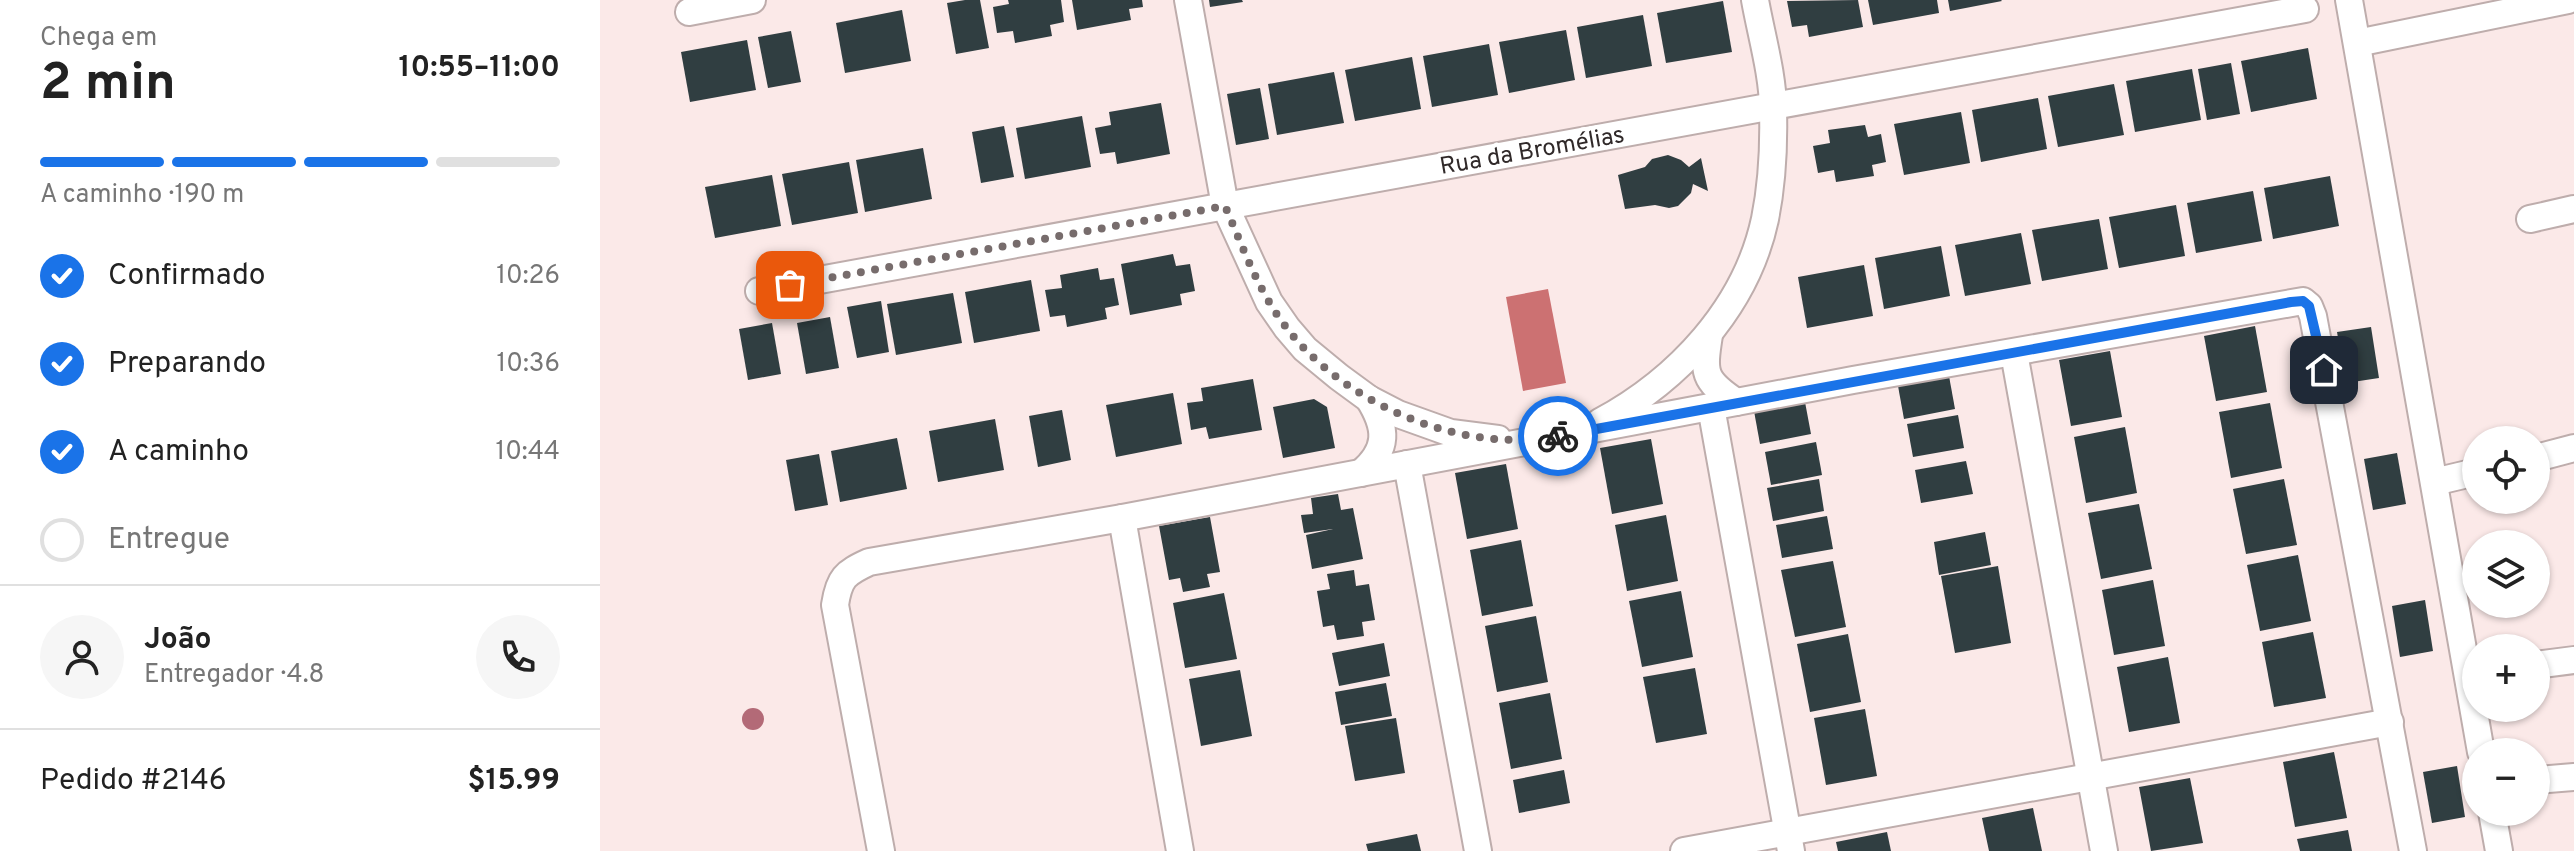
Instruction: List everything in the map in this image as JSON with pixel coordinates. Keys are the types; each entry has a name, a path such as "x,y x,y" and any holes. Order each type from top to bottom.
{"street":[{"path":"689,12 752,0"},
{"path":"1188,0 1225,206 1269,302 1287,328 1305,349 1369,399 1398,414 1451,433 1529,442"},
{"path":"1582,431 1643,396 1681,364 1709,335 1746,273 1765,219 1770,187 1773,106 1755,0"},
{"path":"2349,0 2463,634"},
{"path":"2357,43 2568,0"},
{"name":"Rua da Bromélias","path":"759,291 2305,9"},
{"path":"2530,219 2574,209"},
{"path":"881,851 835,605 839,583 851,571 869,562 2291,302 2307,303 2316,331 2413,851"},
{"path":"1709,335 1705,363 1712,386 1724,405 1789,842"},
{"path":"2014,353 2104,851"},
{"path":"1361,473 1375,461 1383,440 1382,419 1369,399"},
{"path":"2550,454 2574,448"},
{"path":"1407,464 1478,851"},
{"path":"2434,482 2462,475"},
{"path":"1122,518 1180,851"},
{"path":"2550,663 2574,660"},
{"path":"1684,851 1789,842 2091,777 2390,722"},
{"path":"2550,779 2574,777"},
{"path":"2495,826 2499,851"}],"shaded area":[{"path":"1548,289 1566,383 1523,391 1506,297"}],"building":[{"path":"980,0 989,48 956,54 947,3"},
{"path":"1008,0 1061,0 1064,22 1050,25 1052,36 1015,43 1013,31 997,33 993,7 1009,4"},
{"path":"1072,0 1142,0 1143,7 1129,9 1131,20 1077,30"},
{"path":"1209,0 1242,0 1243,2 1210,7"},
{"path":"1858,0 1863,27 1809,37 1807,25 1792,27 1787,1"},
{"path":"1868,0 1937,0 1939,13 1873,25"},
{"path":"1948,0 2001,0 2002,1 1950,11"},
{"path":"1723,1 1732,52 1666,63 1657,13"},
{"path":"902,10 911,61 845,73 836,23"},
{"path":"1643,15 1652,66 1586,78 1577,27"},
{"path":"1566,30 1575,80 1509,93 1499,42"},
{"path":"791,31 801,82 768,88 758,37"},
{"path":"747,40 756,90 690,102 681,52"},
{"path":"1489,44 1498,95 1432,107 1423,56"},
{"path":"2308,48 2317,99 2251,112 2241,61"},
{"path":"1412,57 1421,109 1355,121 1345,70"},
{"path":"2231,63 2240,114 2207,120 2198,69"},
{"path":"2192,69 2201,120 2135,132 2126,81"},
{"path":"1334,72 1344,123 1277,135 1268,84"},
{"path":"2114,84 2124,135 2058,147 2048,96"},
{"path":"1260,88 1269,139 1236,145 1227,94"},
{"path":"2038,98 2047,149 1981,162 1972,110"},
{"path":"1161,103 1170,154 1117,164 1115,152 1100,154 1095,128 1111,125 1109,112"},
{"path":"1961,112 1970,163 1904,175 1894,124"},
{"path":"1082,116 1091,167 1025,179 1016,128"},
{"path":"1865,125 1868,137 1881,134 1886,162 1872,165 1874,176 1836,182 1834,170 1818,173 1813,146 1830,143 1828,130"},
{"path":"1004,126 1014,177 981,183 972,132"},
{"path":"923,148 932,199 865,212 856,160"},
{"path":"1668,155 1689,167 1701,158 1708,191 1693,184 1691,193 1678,206 1625,209 1618,175 1645,167 1652,159"},
{"path":"849,162 858,213 792,225 782,174"},
{"path":"772,175 781,226 715,238 705,187"},
{"path":"2330,176 2339,226 2273,239 2264,188"},
{"path":"2253,191 2262,241 2196,253 2187,203"},
{"path":"2176,205 2185,256 2119,268 2109,217"},
{"path":"2099,219 2108,269 2042,281 2032,230"},
{"path":"2021,233 2031,284 1965,296 1955,245"},
{"path":"1941,246 1950,296 1884,309 1875,258"},
{"path":"1173,254 1176,266 1190,264 1195,291 1180,294 1182,305 1130,315 1121,264"},
{"path":"1864,265 1873,316 1807,328 1798,277"},
{"path":"1098,268 1100,280 1114,278 1119,305 1105,308 1107,319 1067,327 1065,315 1050,317 1045,290 1062,288 1060,275"},
{"path":"1031,280 1040,331 974,343 965,292"},
{"path":"953,293 962,343 896,355 887,304"},
{"path":"881,301 889,352 857,358 847,307"},
{"path":"830,317 839,368 806,374 797,323"},
{"path":"772,323 781,374 748,380 739,329"},
{"path":"2255,326 2267,392 2216,401 2204,336"},
{"path":"2371,327 2379,378 2346,383 2337,332"},
{"path":"2110,351 2122,417 2071,426 2059,360"},
{"path":"1949,376 1955,409 1904,419 1898,386"},
{"path":"1253,379 1262,430 1209,439 1206,427 1191,430 1187,403 1203,401 1201,388"},
{"path":"1173,393 1182,444 1116,457 1106,405"},
{"path":"1314,399 1327,407 1335,448 1283,458 1273,407"},
{"path":"1805,402 1811,434 1760,444 1754,411"},
{"path":"2270,403 2282,468 2231,478 2219,412"},
{"path":"1062,410 1071,460 1038,467 1029,416"},
{"path":"1958,415 1964,448 1913,457 1907,424"},
{"path":"995,419 1004,470 938,482 929,431"},
{"path":"2125,427 2137,493 2086,503 2074,437"},
{"path":"897,438 907,489 840,502 831,451"},
{"path":"1651,439 1663,504 1612,514 1600,448"},
{"path":"1816,442 1822,475 1771,485 1765,452"},
{"path":"2397,453 2406,504 2373,510 2364,459"},
{"path":"819,454 828,505 795,511 786,460"},
{"path":"1966,461 1973,494 1921,503 1915,470"},
{"path":"1506,464 1518,529 1467,539 1455,473"},
{"path":"1819,479 1824,511 1773,521 1767,488"},
{"path":"2284,479 2297,545 2246,554 2233,489"},
{"path":"1338,494 1341,510 1353,508 1363,559 1312,569 1306,535 1333,529 1304,533 1301,515 1313,514 1311,498"},
{"path":"2139,504 2152,569 2101,579 2088,513"},
{"path":"1666,515 1678,581 1627,591 1615,525"},
{"path":"1827,516 1833,549 1782,558 1776,525"},
{"path":"1210,517 1220,572 1207,574 1210,587 1183,592 1180,578 1169,580 1159,526"},
{"path":"1985,532 1991,565 1939,575 1934,542"},
{"path":"1521,540 1533,606 1482,616 1470,550"},
{"path":"2298,555 2311,621 2260,631 2247,565"},
{"path":"1833,561 1846,627 1795,637 1781,570"},
{"path":"1998,566 2011,643 1955,653 1941,576"},
{"path":"1354,570 1356,586 1369,584 1375,620 1362,622 1364,636 1337,640 1334,625 1323,627 1317,591 1330,589 1327,574"},
{"path":"2153,580 2165,646 2114,655 2102,590"},
{"path":"1681,591 1693,657 1642,667 1629,601"},
{"path":"1224,593 1237,659 1185,668 1173,603"},
{"path":"2425,600 2433,651 2400,657 2392,606"},
{"path":"1536,616 1548,682 1497,692 1485,626"},
{"path":"2313,632 2326,698 2274,707 2262,642"},
{"path":"1848,634 1861,702 1810,712 1797,644"},
{"path":"1384,643 1390,676 1339,686 1332,653"},
{"path":"2168,657 2180,723 2129,732 2117,667"},
{"path":"1695,668 1707,734 1656,743 1643,677"},
{"path":"1240,670 1252,736 1201,746 1189,679"},
{"path":"1386,683 1392,716 1341,725 1335,692"},
{"path":"1550,693 1562,759 1511,769 1499,703"},
{"path":"1865,709 1877,776 1826,785 1814,718"},
{"path":"1396,718 1405,773 1355,781 1345,726"},
{"path":"2334,752 2347,818 2295,827 2283,762"},
{"path":"2457,766 2462,818 2432,823 2423,772"},
{"path":"1564,770 1570,803 1519,813 1513,780"},
{"path":"2190,778 2203,843 2151,851 2139,787"},
{"path":"2033,808 2042,851 1989,851 1982,818"},
{"path":"2348,830 2352,851 2300,851 2297,839"},
{"path":"1887,832 1891,851 1838,851 1836,842"},
{"path":"1417,834 1421,851 1368,851 1366,844"}],"way so far":[{"path":"790,285 1225,206 1269,302 1287,328 1305,349 1369,399 1398,414 1451,433 1529,442 1558,436"}],"route":[{"path":"1558,436 2291,302 2303,301 2309,306 2324,370"}]}
